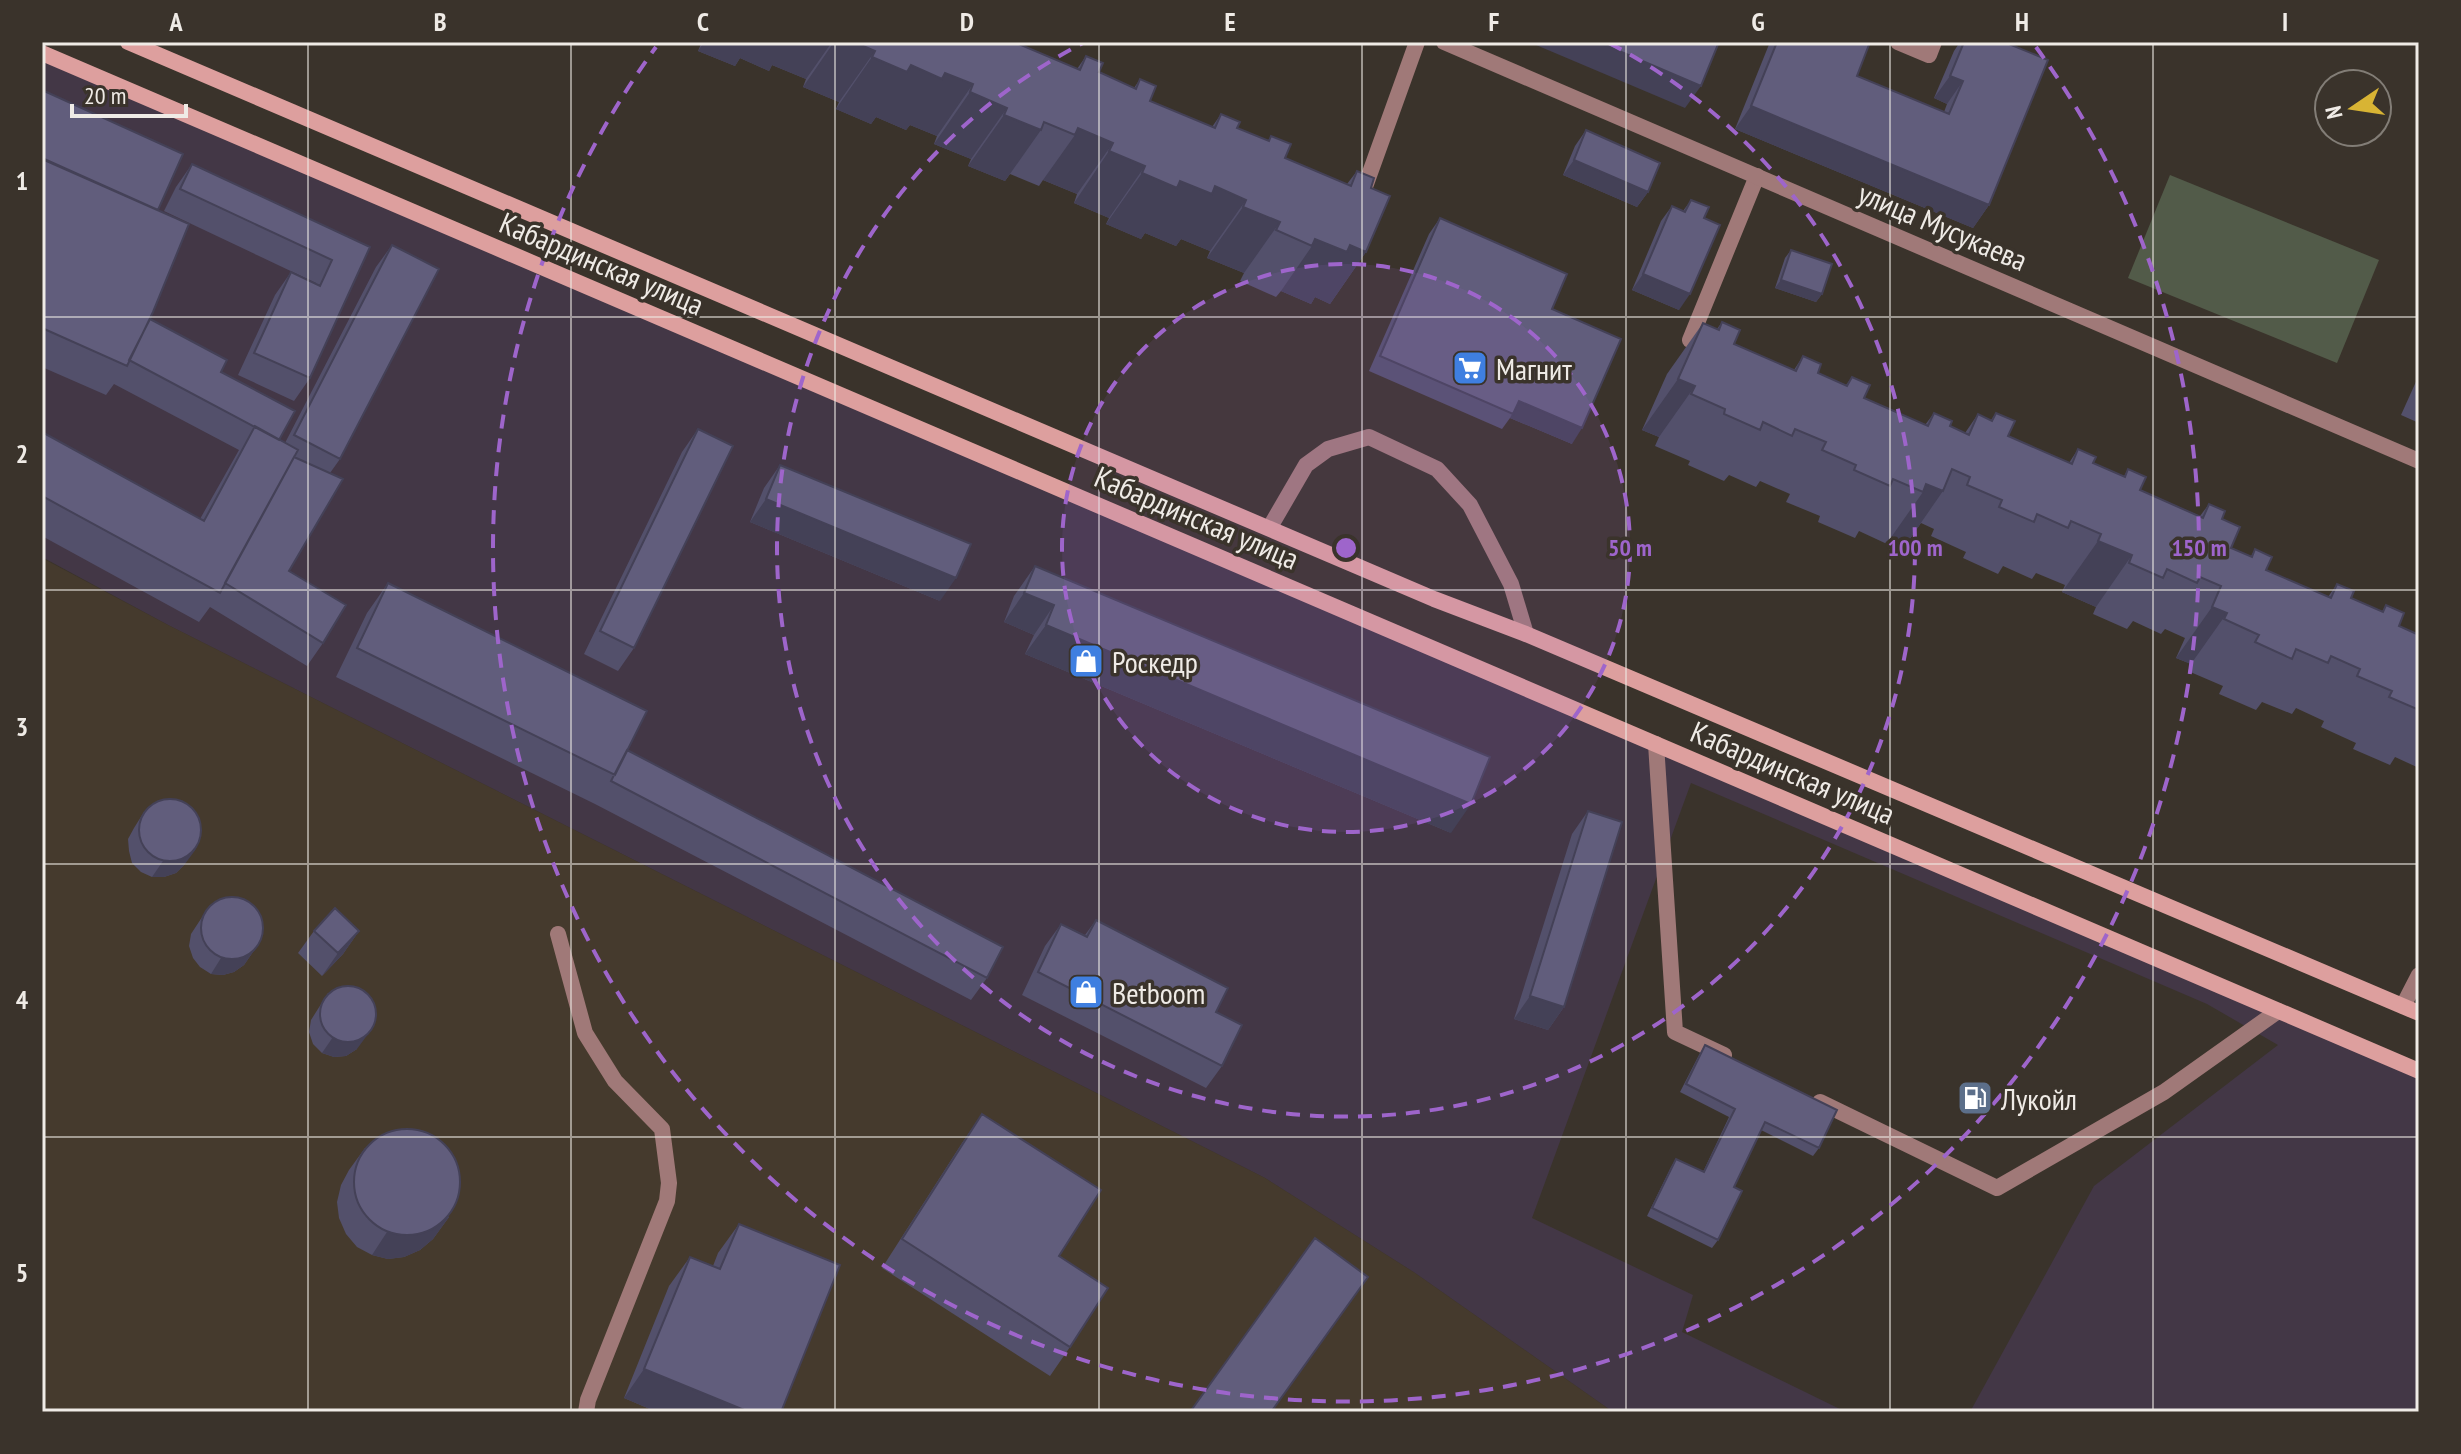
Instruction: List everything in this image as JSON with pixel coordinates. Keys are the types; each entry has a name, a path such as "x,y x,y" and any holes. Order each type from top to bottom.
{"main road":[{"name":"Кабардинская улица","path":"128,42 1434,599 1526,634 2419,1013"},
{"name":"Кабардинская улица","path":"42,53 2419,1071"}],"street":[{"path":"1347,192 1361,197 1417,42"},
{"name":"улица Мусукаева","path":"1444,42 2419,461"},
{"path":"1898,42 1929,55 1934,42"},
{"path":"1719,352 1690,340 1757,176"},
{"path":"1270,527 1306,465 1328,449 1369,437 1437,469 1470,505 1511,584 1526,634"},
{"path":"1656,744 1675,1032 1745,1066"},
{"path":"558,934 585,1033 615,1081 662,1129 669,1183 667,1201 588,1400 586,1412"},
{"path":"2403,1006 2419,975"},
{"path":"1801,1093 1997,1188 2164,1092 2278,1011"}],"shaded area":[{"path":"42,53 2419,1071 2419,1412 1970,1412 2094,1186 2278,1045 2207,1004 1691,783 1532,1218 1693,1295 1682,1332 1846,1412 1613,1412 1415,1273 1265,1178 168,625 42,557"},
{"path":"42,558 168,625 1265,1178 1415,1273 1613,1412 42,1412"}],"green space":[{"path":"2170,175 2379,260 2337,363 2128,278"}],"building":[{"path":"854,42 1014,42 1080,70 1086,56 1103,63 1099,72 1136,89 1140,79 1156,86 1150,101 1215,128 1221,114 1240,122 1237,128 1269,141 1271,136 1291,144 1285,158 1351,186 1357,171 1374,178 1371,188 1390,196 1366,252 1350,245 1347,252 1315,239 1312,246 1276,230 1280,222 1243,207 1246,200 1215,186 1212,194 1180,181 1177,188 1142,173 1145,166 1109,151 1113,143 1078,128 1075,135 1044,122 1041,130 1004,115 1007,108 970,92 973,84 945,73 942,79 911,65 907,72 872,57 875,51"},
{"path":"1598,42 1719,42 1701,86"},
{"path":"1777,42 1870,42 1857,76 1949,114 1963,81 1950,76 1964,42 2004,42 2048,60 1989,205 1751,106"},
{"path":"42,90 183,154 158,210 42,158"},
{"path":"1586,130 1660,163 1648,192 1574,160"},
{"path":"42,159 189,224 127,366 42,328"},
{"path":"192,164 370,247 310,378 254,353 291,272 320,286 332,260 180,189"},
{"path":"1691,200 1709,207 1704,218 1720,225 1690,294 1643,274 1672,206 1685,212"},
{"path":"1440,218 1567,274 1552,309 1621,339 1582,428 1519,401 1513,414 1380,356"},
{"path":"392,245 439,269 340,459 294,435"},
{"path":"1791,250 1832,264 1822,294 1781,280"},
{"path":"150,319 227,360 221,372 295,411 279,440 129,360"},
{"path":"1722,322 1740,330 1734,344 1796,371 1803,356 1821,364 1818,373 1847,386 1852,377 1870,385 1864,398 1928,426 1934,413 1952,421 1950,426 1969,435 1978,414 1992,421 1996,413 2015,421 2008,436 2072,464 2078,449 2096,457 2093,463 2125,477 2128,469 2146,477 2140,490 2203,518 2209,504 2225,511 2222,519 2240,527 2231,548 2252,557 2255,549 2272,557 2266,570 2331,598 2337,584 2354,591 2351,598 2383,612 2386,605 2404,613 2399,626 2419,635 2419,710 2389,697 2392,691 2357,676 2360,669 2331,656 2328,663 2296,649 2292,659 2255,642 2259,635 2224,619 2227,613 2212,607 2221,586 2200,577 2197,583 2167,569 2163,578 2129,563 2132,555 2098,541 2101,534 2071,521 2068,528 2037,514 2034,522 1999,507 2002,500 1967,485 1970,477 1952,469 1943,491 1926,484 1923,492 1893,479 1890,486 1854,470 1856,465 1822,450 1826,442 1795,429 1792,436 1763,422 1760,430 1724,414 1725,409 1691,394 1695,386 1678,379 1703,323 1719,330"},
{"path":"255,426 298,450 220,593 42,496 42,432 204,521"},
{"path":"698,429 733,446 634,648 600,631"},
{"path":"294,457 343,479 289,571 346,605 323,643 225,583"},
{"path":"780,465 971,544 956,578 766,499"},
{"path":"1035,566 1490,757 1471,804 1046,625 1054,605 1024,593"},
{"path":"388,583 647,711 615,775 357,648"},
{"path":"627,750 1003,947 987,978 611,781"},
{"path":"170,799 182,801 192,808 199,818 199,842 192,852 182,859 170,861 158,859 148,852 141,842 139,830 141,818 148,808 158,801"},
{"path":"1588,811 1622,822 1564,1007 1530,996"},
{"path":"232,897 244,899 254,906 261,916 261,940 254,950 244,957 232,959 220,957 210,950 203,940 201,928 203,916 210,906 220,899"},
{"path":"335,908 359,931 338,953 314,931"},
{"path":"1096,920 1228,988 1216,1012 1242,1025 1222,1066 1038,972 1061,924 1087,937"},
{"path":"348,986 368,994 376,1014 368,1034 348,1042 328,1034 320,1014 328,994"},
{"path":"1705,1045 1837,1110 1819,1148 1765,1122 1734,1187 1742,1191 1718,1240 1652,1208 1676,1159 1704,1172 1735,1109 1686,1084"},
{"path":"982,1114 1101,1190 1059,1256 1108,1288 1070,1347 902,1239"},
{"path":"407,1129 427,1133 445,1144 456,1162 460,1182 456,1202 445,1220 427,1231 407,1235 387,1231 369,1220 358,1202 354,1182 358,1162 369,1144 387,1133"},
{"path":"739,1224 840,1265 781,1412 749,1412 644,1369 690,1257 720,1269"},
{"path":"1315,1238 1368,1277 1271,1412 1190,1412"}],"place":[{"name":"Магнит","path":"1470,368"},
{"name":"Роскедр","path":"1086,661"},
{"name":"Betboom","path":"1086,992"},
{"name":"Лукойл","path":"1975,1098"}]}
